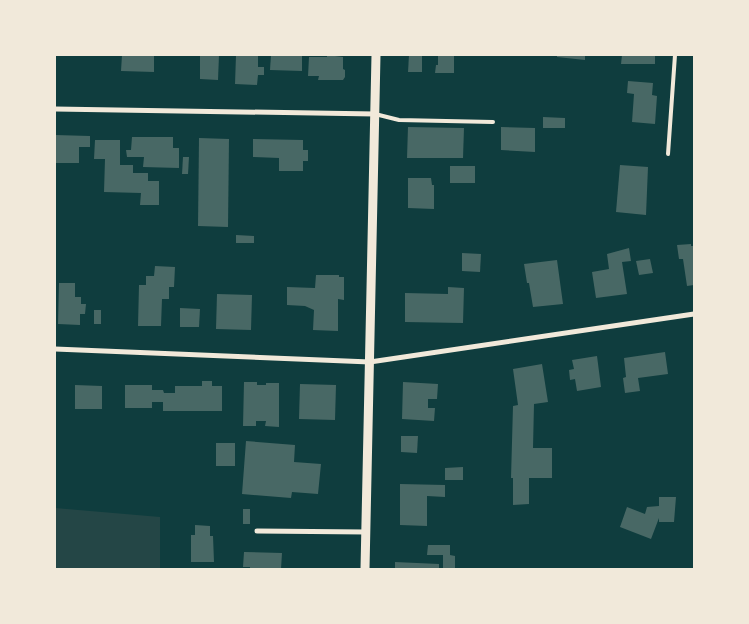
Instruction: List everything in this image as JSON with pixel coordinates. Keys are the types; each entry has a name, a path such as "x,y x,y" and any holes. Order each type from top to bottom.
{"street":[{"path":"365,569 376,55"},
{"path":"55,108 375,114"},
{"path":"55,349 370,362 694,314"},
{"path":"257,531 366,532"}],"lane":[{"path":"668,154 676,55"},
{"path":"375,114 399,120 493,122"}],"shaded area":[{"path":"55,508 160,517 160,569 55,569"}],"building":[{"path":"122,55 154,55 154,72 121,71"},
{"path":"200,55 219,55 218,80 200,79"},
{"path":"236,55 258,55 258,67 264,67 264,75 258,75 257,85 235,84"},
{"path":"271,55 302,55 302,71 270,70"},
{"path":"327,55 343,57 345,77 343,80 318,80 319,76 308,76 309,57 327,57"},
{"path":"409,55 422,55 422,72 408,72"},
{"path":"438,55 454,55 454,73 435,73 436,65 438,65"},
{"path":"557,55 585,55 585,60 557,57"},
{"path":"622,55 655,55 655,64 621,64"},
{"path":"628,81 653,83 652,95 657,96 655,124 632,122 634,94 627,93"},
{"path":"543,117 565,118 565,128 543,128"},
{"path":"408,127 464,128 463,158 407,158"},
{"path":"501,127 535,128 535,152 501,150"},
{"path":"55,135 90,136 90,147 79,147 79,163 55,163"},
{"path":"132,137 173,137 173,148 179,148 179,168 143,167 144,157 127,157 126,150 131,150"},
{"path":"199,138 229,139 228,227 198,226"},
{"path":"253,139 303,140 303,150 308,150 308,161 303,161 303,171 279,171 279,158 253,157"},
{"path":"95,140 120,140 120,165 133,165 133,173 148,173 148,181 159,181 159,205 140,205 141,193 104,192 105,159 94,159"},
{"path":"183,157 189,157 188,174 182,174"},
{"path":"620,165 648,167 646,215 616,212"},
{"path":"450,166 475,166 475,183 450,183"},
{"path":"408,178 431,178 432,185 434,185 434,209 408,208"},
{"path":"236,235 254,236 254,243 236,243"},
{"path":"691,244 691,246 694,246 694,285 687,286 683,259 679,259 677,245"},
{"path":"629,248 631,261 622,262 627,294 596,298 592,272 609,269 607,254"},
{"path":"462,253 481,254 480,272 462,271"},
{"path":"650,259 653,273 639,275 636,261"},
{"path":"557,260 563,304 533,307 524,264"},
{"path":"155,266 175,267 174,287 169,287 169,299 162,299 161,326 138,326 139,285 146,285 146,276 154,276"},
{"path":"316,275 339,275 339,277 344,277 344,300 338,299 338,331 313,330 314,310 305,306 287,305 287,287 315,288"},
{"path":"59,283 75,283 75,297 81,297 81,304 86,304 85,314 80,314 80,325 58,324"},
{"path":"448,287 464,288 463,323 405,322 405,293 448,294"},
{"path":"217,294 252,295 251,330 216,329"},
{"path":"180,308 200,309 199,327 180,327"},
{"path":"94,310 101,310 101,324 94,324"},
{"path":"665,352 668,374 638,378 640,391 625,393 623,378 626,377 624,358"},
{"path":"597,356 601,387 577,391 575,379 570,380 569,370 574,369 572,360"},
{"path":"542,364 548,402 534,404 533,448 552,448 552,478 529,478 529,504 513,505 513,478 511,478 513,406 518,405 513,369"},
{"path":"202,381 212,381 212,386 222,386 222,411 163,411 163,402 152,402 152,408 125,408 125,385 152,385 152,390 175,393 175,386 202,386"},
{"path":"244,382 257,382 257,385 279,383 279,427 265,426 266,421 256,421 256,426 243,426"},
{"path":"403,382 438,384 437,399 428,399 428,408 435,408 434,421 402,419"},
{"path":"300,384 336,385 335,420 299,419"},
{"path":"75,385 102,386 102,409 75,409"},
{"path":"401,436 418,436 417,453 401,452"},
{"path":"246,441 295,445 294,462 321,464 318,494 292,492 291,498 242,494"},
{"path":"216,443 235,443 235,466 216,466"},
{"path":"463,467 463,480 445,480 445,468"},
{"path":"400,484 445,485 445,497 427,496 427,526 400,525"},
{"path":"659,497 676,497 674,522 659,522 659,518 651,539 620,527 627,507 645,514 647,507 659,506"},
{"path":"243,509 250,509 250,524 243,524"},
{"path":"195,525 210,526 210,536 213,536 214,562 191,562 191,535 195,535"},
{"path":"428,545 450,545 450,555 455,556 455,569 443,569 443,555 427,555"},
{"path":"244,552 282,553 281,569 250,569 250,567 243,567"},
{"path":"395,562 439,564 439,569 395,569"}]}
